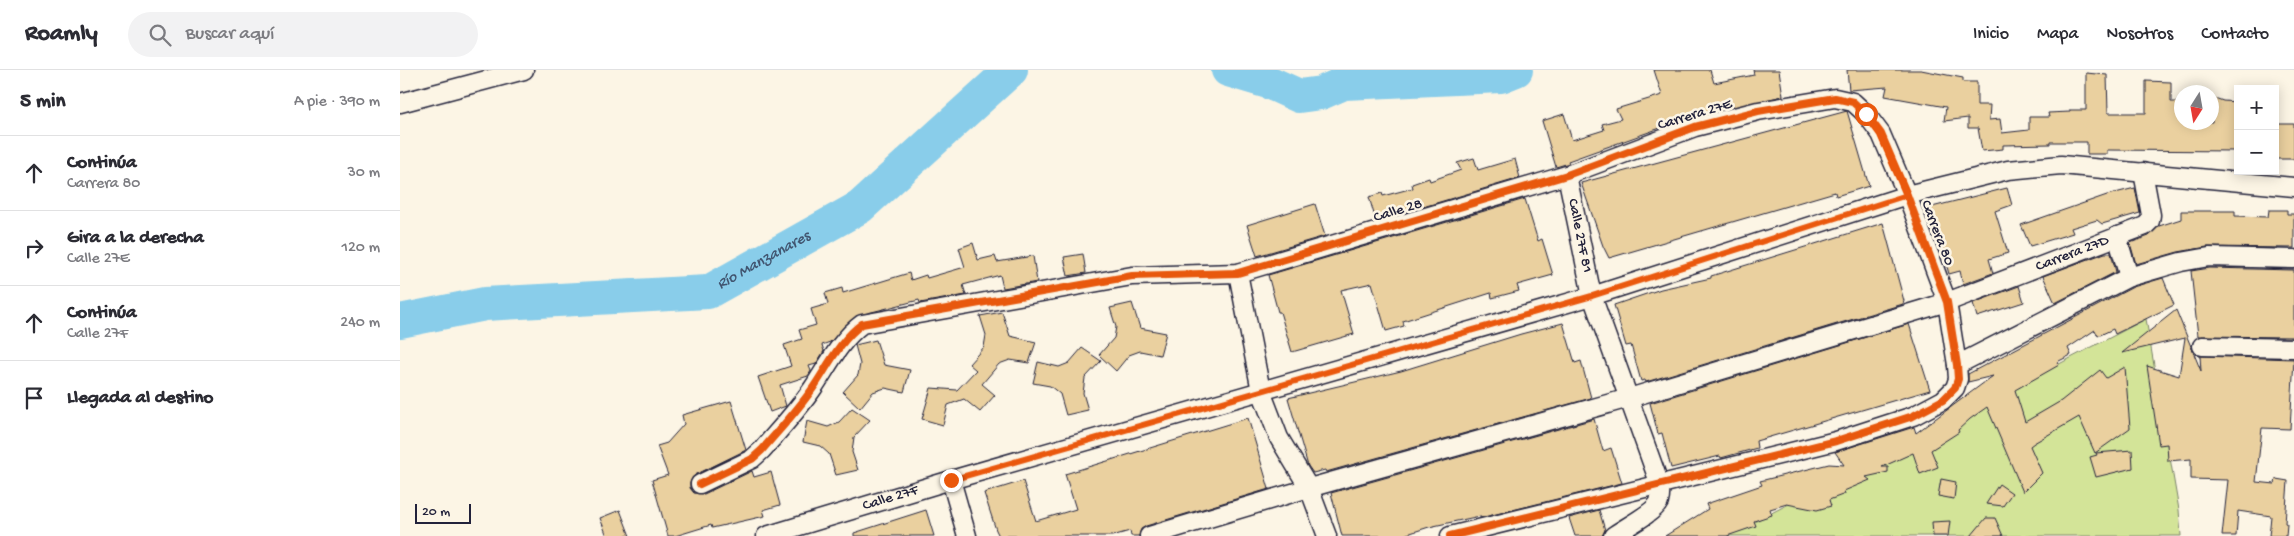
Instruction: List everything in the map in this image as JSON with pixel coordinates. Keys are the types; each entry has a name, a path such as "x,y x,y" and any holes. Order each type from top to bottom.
{"street":[{"path":"400,103 524,70"},
{"name":"Carrera 27E","path":"1567,175 1695,128 1758,111 1835,98"},
{"name":"Carrera 80","path":"1660,485 1836,441 1913,416 1943,400 1955,388 1958,379 1957,365 1947,302 1907,195 1880,134 1866,114 1852,102 1835,98"},
{"path":"1907,195 2017,169 2061,165 2294,187"},
{"name":"Carrera 27D","path":"1149,536 1309,488 1628,398 1947,302 2145,226 2150,221 2151,215 2143,172"},
{"name":"Calle 28","path":"700,484 752,459 762,450 812,390 838,349 853,330 862,324 1132,276 1238,273 1567,175"},
{"name":"Calle 27F 81","path":"1567,175 1592,296"},
{"name":"Calle 27F","path":"766,536 951,480 1592,296 1907,195"},
{"path":"2117,236 2129,277"},
{"path":"1957,365 2129,277 2181,262 2208,257 2294,259"},
{"path":"1238,273 1261,391 1278,438 1309,488 1327,536"},
{"path":"1592,296 1660,485 1661,495 1659,503 1613,536"},
{"path":"2202,346 2294,348"},
{"path":"951,480 966,536"},
{"path":"1450,536 1660,485"}],"green space":[{"path":"2146,319 2179,510 2181,536 1727,536"}],"building":[{"path":"1654,70 1710,70 1714,83 1754,75 1753,70 1779,70 1783,96 1691,117 1556,167 1542,121 1564,114 1572,140 1604,130 1602,124 1621,119 1616,109 1662,95"},
{"path":"1847,70 1921,70 1963,78 1963,82 1977,82 1977,105 1990,105 1989,120 2000,119 2002,133 2029,130 2029,117 2049,117 2048,113 2086,110 2086,73 2107,75 2108,113 2146,113 2146,81 2171,82 2171,102 2174,102 2174,130 2219,130 2219,100 2234,102 2234,151 2107,150 2107,154 2087,154 2087,142 2050,142 2050,144 2003,145 2003,149 1982,151 1978,128 1968,128 1968,118 1944,121 1946,107 1885,96 1887,87 1849,90"},
{"path":"1847,111 1869,186 1836,196 1835,192 1609,258 1581,183"},
{"path":"2279,124 2294,124 2294,159 2279,159"},
{"path":"1474,158 1478,170 1515,159 1520,178 1376,221 1369,197 1382,193 1383,196 1413,188 1412,184 1429,178 1430,181 1461,170 1457,163"},
{"path":"2007,188 2012,205 1995,211 2008,253 1989,259 1993,273 1963,284 1960,271 1949,274 1941,245 1938,246 1928,208"},
{"path":"2135,188 2140,213 2102,224 2097,220 2071,228 2073,233 2030,246 2021,225 2107,195"},
{"path":"1525,199 1538,241 1542,239 1553,275 1517,285 1519,291 1492,298 1491,293 1403,321 1404,326 1386,331 1372,283 1341,290 1354,334 1292,352 1268,275"},
{"path":"1315,204 1325,236 1257,256 1247,225"},
{"path":"2269,210 2287,210 2287,214 2294,214 2294,248 2207,247 2178,252 2136,264 2130,243 2149,236 2159,226 2181,219 2181,211 2235,211 2235,216 2268,217"},
{"path":"1883,223 1904,301 1903,304 1646,382 1645,380 1641,381 1631,345 1626,346 1614,305 1661,289 1711,278 1711,276"},
{"path":"973,243 978,260 995,256 997,262 1033,256 1037,282 1003,288 1000,275 963,285 966,295 920,303 919,300 856,316 830,342 822,345 824,351 816,364 809,366 811,371 808,376 780,385 786,406 770,412 758,377 791,366 784,345 802,339 799,330 816,325 811,309 828,304 825,293 842,288 843,293 909,273 911,280 926,275 927,278 965,267 959,248"},
{"path":"2105,253 2111,253 2116,272 2055,303 2043,276"},
{"path":"1083,254 1086,273 1068,276 1064,257"},
{"path":"2210,268 2294,270 2294,337 2198,336 2191,271"},
{"path":"2163,278 2174,305 2115,334 2113,329 2098,336 2095,330 2068,348 2071,355 2057,362 2059,365 2015,390 2025,422 2061,401 2100,370 2106,378 2125,367 2130,428 2095,453 2079,417 2034,443 2030,446 2042,473 2023,492 1987,407 1970,419 1958,430 1959,432 1931,450 1938,467 1920,474 1913,453 1882,467 1888,467 1888,472 1866,477 1870,480 1844,491 1845,494 1829,500 1831,506 1817,510 1787,504 1770,509 1772,515 1754,521 1756,526 1727,536 1665,536 1708,509 1706,504 1762,485 1760,481 1829,464 1844,465 1835,452 1914,427 1916,433 1993,376 1968,382 1968,374 2133,287"},
{"path":"2019,286 2024,302 1977,317 1973,303"},
{"path":"1132,303 1140,328 1166,333 1160,355 1140,351 1129,355 1116,371 1099,355 1114,338 1116,327 1110,308"},
{"path":"2176,310 2201,371 2200,356 2294,359 2290,429 2262,428 2256,482 2275,484 2276,479 2288,481 2286,536 2269,536 2271,516 2238,511 2236,536 2222,536 2228,480 2191,479 2191,459 2168,461 2167,444 2159,445 2147,366 2179,376 2185,338 2122,353"},
{"path":"1002,312 1010,336 1036,342 1029,363 1010,360 999,364 982,384 995,395 980,412 964,399 948,405 943,425 922,419 931,388 957,390 976,370 969,364 984,347 986,335 980,316"},
{"path":"1563,323 1575,363 1581,361 1591,398 1326,472 1325,470 1313,473 1308,466 1288,398 1401,371"},
{"path":"1909,324 1930,390 1756,441 1757,448 1721,458 1720,456 1671,468 1662,433 1658,434 1650,403"},
{"path":"876,340 884,365 910,370 904,392 885,388 873,392 860,408 843,392 858,375 860,364 855,345"},
{"path":"1082,348 1101,361 1085,378 1083,393 1088,410 1066,415 1060,394 1050,386 1033,383 1038,362 1059,367 1069,363"},
{"path":"731,401 746,450 695,475 690,483 690,488 694,493 704,494 752,471 754,477 771,472 780,505 763,510 765,516 712,528 711,525 675,536 668,536 652,480 668,475 657,446 667,443 684,424 682,415"},
{"path":"852,408 870,420 854,437 852,452 858,470 836,475 829,454 820,446 803,442 807,421 828,427 839,422"},
{"path":"1248,418 1269,489 1146,526 1141,529 1139,536 1131,536 1130,531 1112,536 999,536 996,530 984,493 1023,481 1036,521 1076,509 1065,474"},
{"path":"1594,419 1603,451 1611,448 1622,483 1480,518 1480,516 1429,527 1401,536 1342,536 1331,493"},
{"path":"2132,450 2133,468 2096,477 2090,457 2097,455 2096,453"},
{"path":"1941,479 1956,482 1954,499 1938,496"},
{"path":"1999,484 2012,493 2003,506 1986,504"},
{"path":"620,510 630,536 607,536 600,518"},
{"path":"926,510 934,536 854,536 854,533"},
{"path":"1599,510 1605,530 1602,536 1575,536 1569,518"},
{"path":"1986,518 1995,518 2003,536 1971,536"},
{"path":"1950,521 1948,536 1933,536 1932,522"}],"waterway":[{"name":"Río Manzanares","path":"400,321 485,304 708,292 860,207 1011,70"},
{"name":"Río Manzanares","path":"1228,70 1268,82 1299,96 1321,93 1344,83 1501,76 1516,70"}],"cycle path":[{"path":"700,484 752,459 762,450 795,412 841,345 862,324 1132,276 1238,273 1567,175 1695,127 1758,111 1835,98 1853,102 1866,114 1881,134 1907,195 1947,302 1957,365 1958,379 1955,388 1943,400 1913,416 1836,441 1450,536"}],"route":[{"path":"951,480 1592,296 1907,195 1880,134 1866,114"}]}
